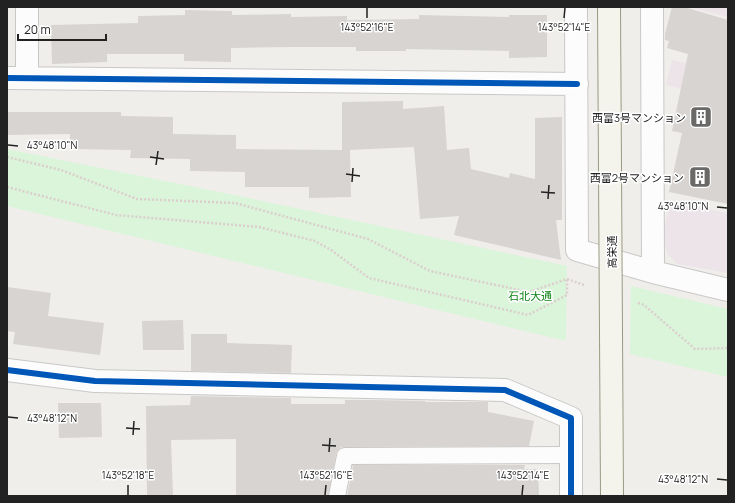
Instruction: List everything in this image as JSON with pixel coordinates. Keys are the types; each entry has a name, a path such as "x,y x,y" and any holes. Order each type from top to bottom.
{"street":[{"path":"27,7 17,78 577,84"},
{"path":"576,7 577,250 653,272 728,290"},
{"name":"高栄通","path":"610,7 612,496"},
{"path":"652,7 653,272"},
{"path":"7,370 95,381 505,390 571,418 571,496"}],"lane":[{"path":"337,496 345,456 571,456"}],"path":[{"path":"7,157 61,170 137,199 235,203 368,239 430,271 529,292 567,279 588,286"},
{"path":"7,187 116,215 259,227 315,242 331,250 369,278 528,314 567,295 567,279"},
{"path":"637,303 644,305 695,349 728,348"}],"shaded area":[{"path":"688,7 728,7 728,17"},
{"path":"672,60 728,73 728,100 666,85"},
{"path":"670,202 728,213 728,273 677,264 667,253 663,235"}],"green space":[{"name":"石北大通","path":"7,149 244,197 567,266 566,341 7,206"},
{"path":"631,286 728,309 728,377 630,354"}],"building":[{"path":"672,7 684,7 728,20 728,204 669,192 682,133 672,131 688,54 667,48 669,41 665,40 665,34"},
{"path":"185,10 232,11 232,15 291,14 291,17 347,16 347,20 419,19 419,15 509,17 509,15 547,15 547,57 509,58 509,51 406,49 406,51 356,51 356,47 291,47 231,48 231,62 184,61 184,54 107,54 107,62 52,64 51,25 138,23 138,16 185,15"},
{"path":"403,101 403,109 444,106 447,150 469,148 471,169 509,178 510,173 535,179 535,118 562,117 562,220 556,220 561,260 454,235 459,216 420,219 414,147 348,150 350,150 351,197 309,198 309,187 245,187 245,172 190,171 190,159 130,158 131,150 70,149 70,134 7,135 7,112 121,112 121,116 173,117 173,134 236,135 236,149 342,150 342,102"},
{"path":"7,287 51,293 48,316 104,323 100,355 13,344 15,332 7,331"},
{"path":"183,320 184,350 143,350 142,321"},
{"path":"191,334 227,334 227,343 292,345 291,373 191,371"},
{"path":"191,396 291,398 291,404 345,404 345,400 488,402 488,412 534,421 529,446 341,447 336,454 328,496 236,496 236,439 171,440 173,496 147,496 146,406 190,405"},
{"path":"58,403 101,403 102,437 59,438"},
{"path":"353,465 525,465 524,469 538,469 539,496 347,496"}],"cycle path":[{"path":"7,78 577,84"},
{"path":"7,370 95,381 505,390 571,418 571,496"}],"place":[{"name":"西富3号マンション","path":"701,117"},
{"name":"西富2号マンション","path":"700,177"}]}
